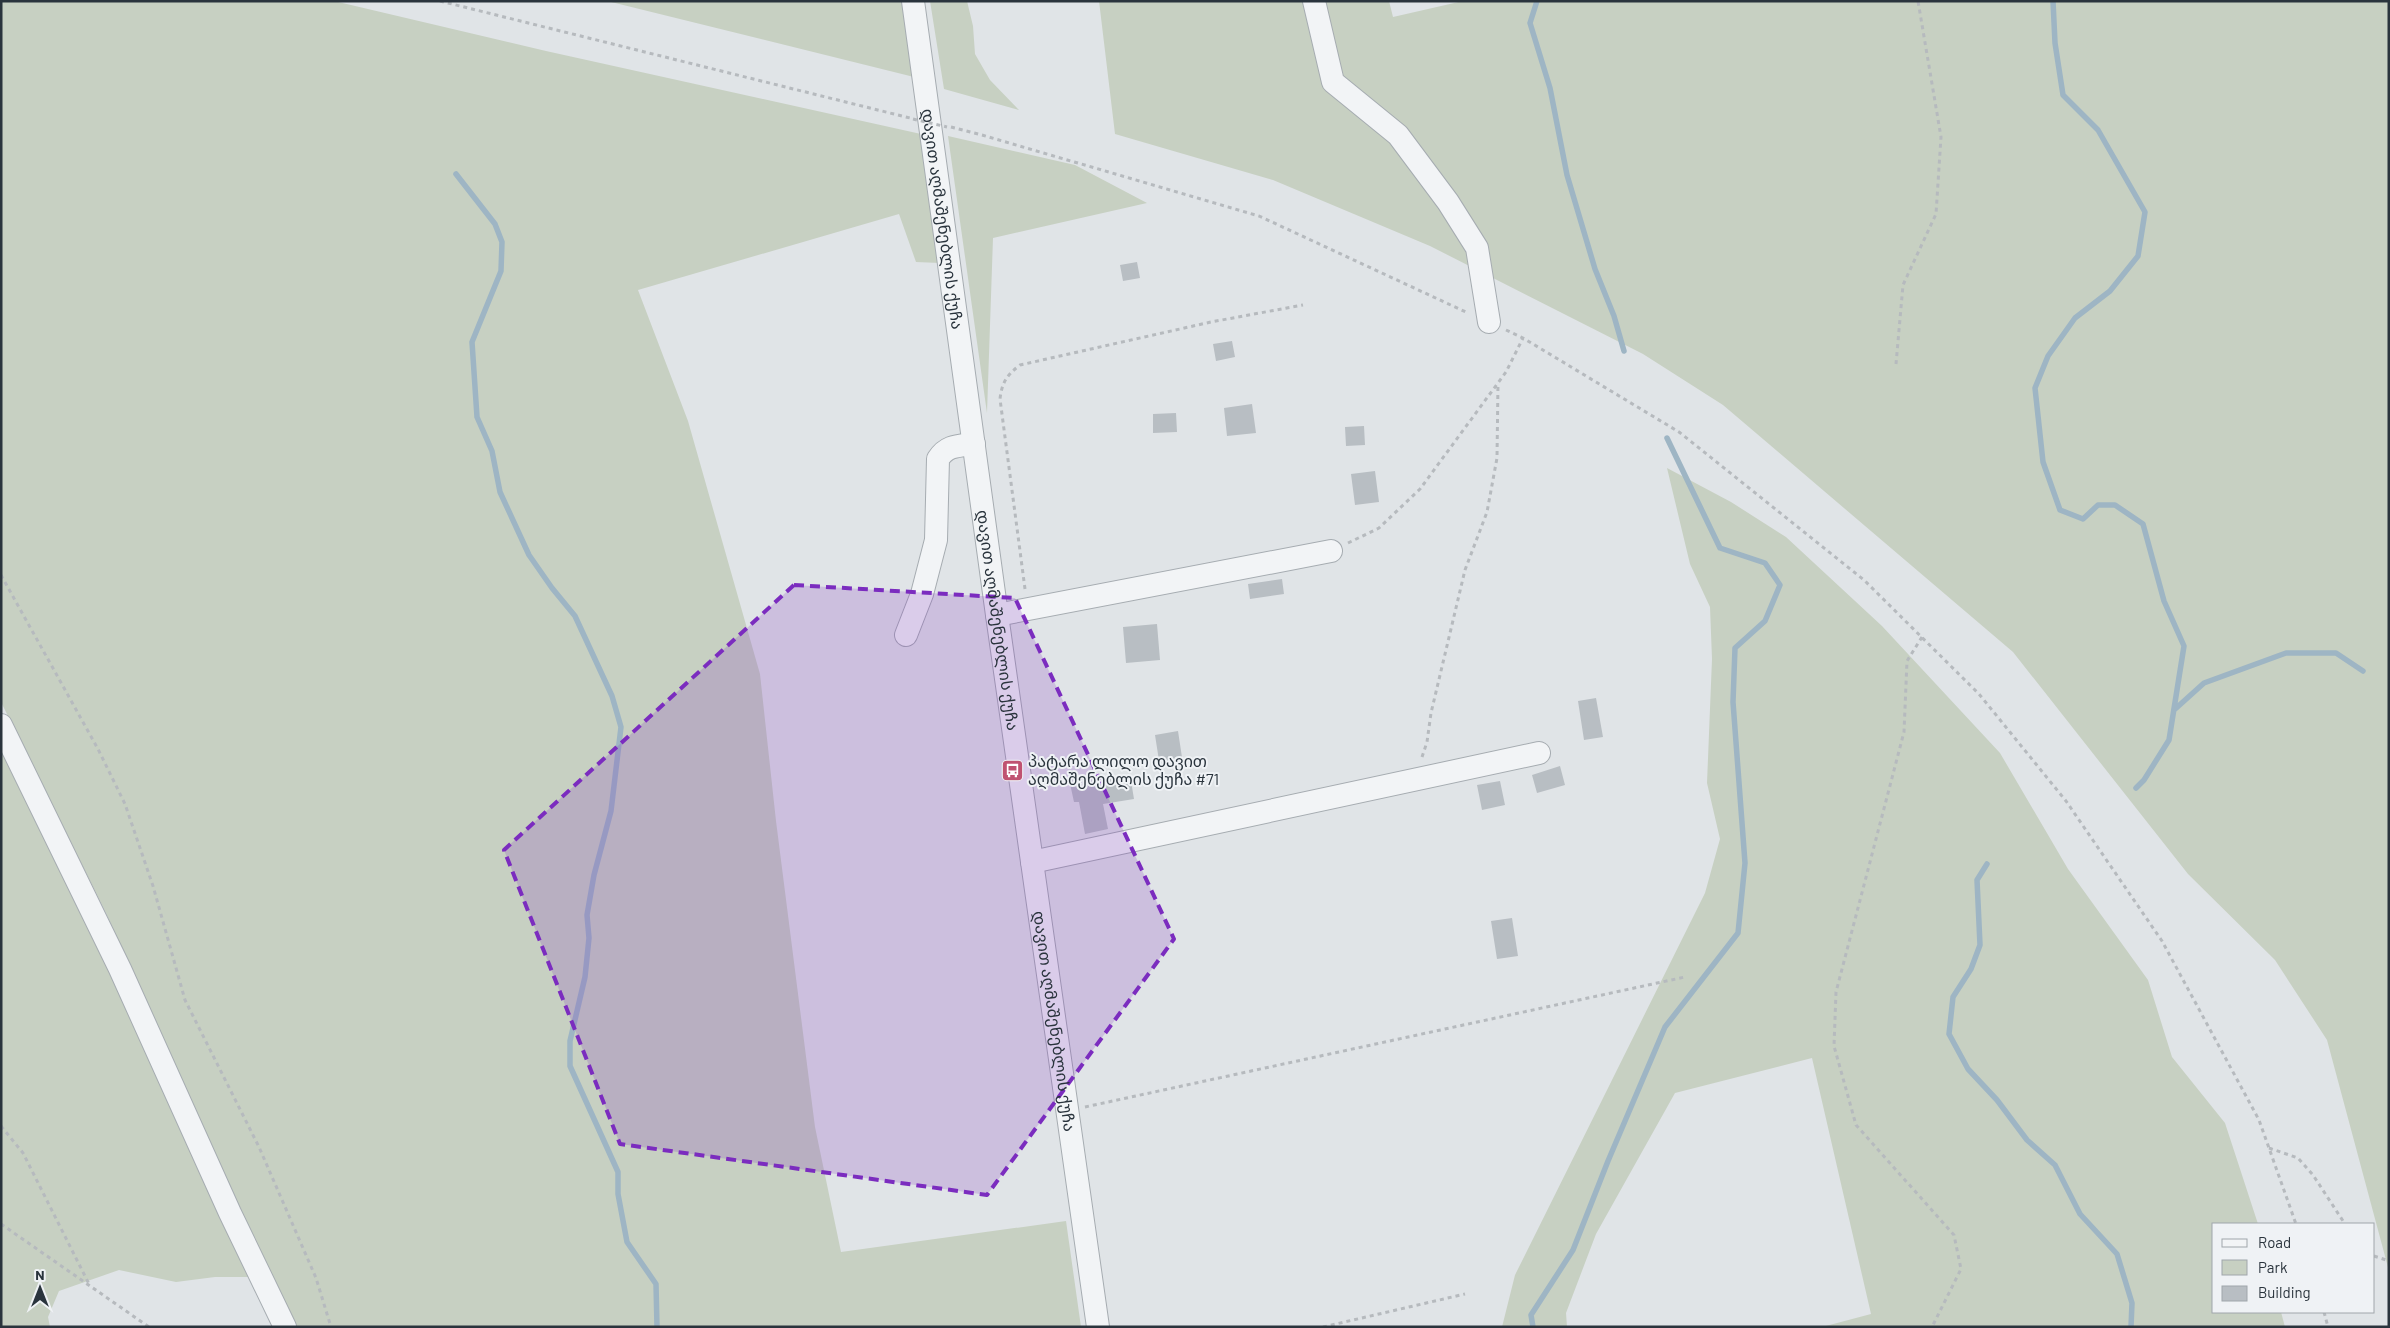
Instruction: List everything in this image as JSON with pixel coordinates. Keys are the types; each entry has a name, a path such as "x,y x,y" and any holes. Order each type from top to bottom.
{"street":[{"name":"დავით აღმაშენებლის ქუჩა","path":"913,1 997,615 1098,1327"},
{"path":"1314,1 1333,82 1398,135 1448,202 1477,248 1489,322"},
{"path":"906,635 922,594 936,540 938,459 944,450 951,447 974,444"},
{"path":"997,615 1330,551"},
{"path":"1,725 120,969 230,1213 285,1327"},
{"path":"1032,862 1538,752"}],"path":[{"path":"440,1 982,135 1259,216 1523,338 1679,432 1864,580 1979,694 2060,794 2162,941 2259,1120 2296,1223"},
{"path":"1896,364 1903,285 1936,214 1941,137 1918,1"},
{"path":"1027,609 1000,399 1002,385 1008,374 1020,365 1211,322 1303,305"},
{"path":"1330,551 1379,528 1420,489 1498,383 1523,338"},
{"path":"1413,780 1427,742 1431,713 1465,570 1487,512 1497,458 1498,383"},
{"path":"1,575 98,749 125,804 153,886 184,1000 259,1147 316,1278 331,1327"},
{"path":"1922,637 1907,661 1904,732 1836,992 1834,1046 1856,1125 1954,1235 1960,1269 1932,1327"},
{"path":"1068,1111 1685,977"},
{"path":"1,1126 23,1153 90,1286"},
{"path":"2269,1148 2298,1158 2313,1175 2344,1223"},
{"path":"1,1224 149,1327"},
{"path":"2375,1256 2389,1262"},
{"path":"1323,1327 1465,1294"},
{"path":"2324,1313 2328,1327"}],"highlighted area":[{"path":"794,585 1015,598 1174,939 987,1195 620,1144 504,850"}],"green space":[{"path":"1,1 334,1 546,51 921,134 940,263 916,262 899,214 638,290 688,421 760,674 776,821 815,1127 841,1252 1066,1221 1081,1327 291,1327 106,913 1,702"},
{"path":"607,1 902,1 914,77"},
{"path":"930,1 967,1 973,26 975,54 990,80 1019,110 944,89"},
{"path":"1099,1 1389,1 1393,17 1463,1 2389,1 2389,1271 2327,1040 2275,960 2188,874 2013,652 1723,405 1643,354 1430,246 1273,180 1115,134"},
{"path":"948,136 1075,165 1147,203 993,238 987,413"},
{"path":"1667,468 1731,502 1786,537 1882,626 2000,753 2068,869 2148,980 2172,1057 2225,1123 2258,1223 2212,1223 2212,1313 2281,1313 2285,1327 1822,1327 1871,1314 1812,1058 1675,1093 1596,1234 1566,1313 1567,1327 1502,1327 1515,1275 1705,893 1720,839 1707,783 1712,659 1710,607 1690,564"},
{"path":"1,743 253,1277 215,1277 176,1282 119,1270 59,1291 48,1317 50,1327 1,1327"}],"building":[{"path":"1137,262 1140,278 1123,281 1120,265"},
{"path":"1232,341 1235,357 1216,361 1213,344"},
{"path":"1252,404 1256,433 1227,436 1224,408"},
{"path":"1176,413 1177,432 1153,433 1153,414"},
{"path":"1364,426 1365,445 1346,446 1345,427"},
{"path":"1375,471 1379,502 1355,505 1351,474"},
{"path":"1282,579 1284,594 1250,599 1248,584"},
{"path":"1157,624 1160,660 1126,663 1123,627"},
{"path":"1596,698 1603,737 1584,740 1578,701"},
{"path":"1178,731 1183,764 1160,767 1155,735"},
{"path":"1560,766 1565,785 1537,793 1532,775"},
{"path":"1101,774 1102,780 1130,775 1134,799 1103,804 1108,829 1085,834 1079,802 1074,802 1069,779"},
{"path":"1500,781 1505,805 1482,810 1477,785"},
{"path":"1512,918 1518,956 1497,959 1491,921"}],"waterway":[{"path":"1537,1 1530,23 1550,88 1567,175 1595,269 1614,316 1624,351"},
{"path":"2053,1 2055,43 2063,95 2098,130 2145,212 2138,256 2110,291 2075,318 2048,356 2035,388 2043,462 2060,510 2083,519 2098,505 2115,505 2143,524 2164,601 2184,646 2169,740 2144,780 2136,788"},
{"path":"456,174 495,224 502,242 501,271 472,342 477,417 492,451 500,492 529,555 552,588 575,616 612,696 621,727 611,811 594,875 587,915 589,938 585,977 570,1041 570,1066 618,1172 618,1194 627,1242 656,1284 657,1327"},
{"path":"1533,1327 1531,1315 1573,1250 1608,1161 1665,1027 1738,933 1745,863 1733,702 1735,648 1765,621 1780,585 1765,563 1720,548 1667,438"},
{"path":"2174,710 2204,683 2286,653 2336,653 2363,671"},
{"path":"1987,864 1977,880 1980,945 1971,969 1953,997 1949,1034 1968,1069 1997,1100 2027,1140 2055,1165 2080,1214 2117,1254 2132,1303 2131,1327"}],"place":[{"name":"პატარა ლილო დავით აღმაშენებლის ქუჩა #71","path":"1012,770"}]}
